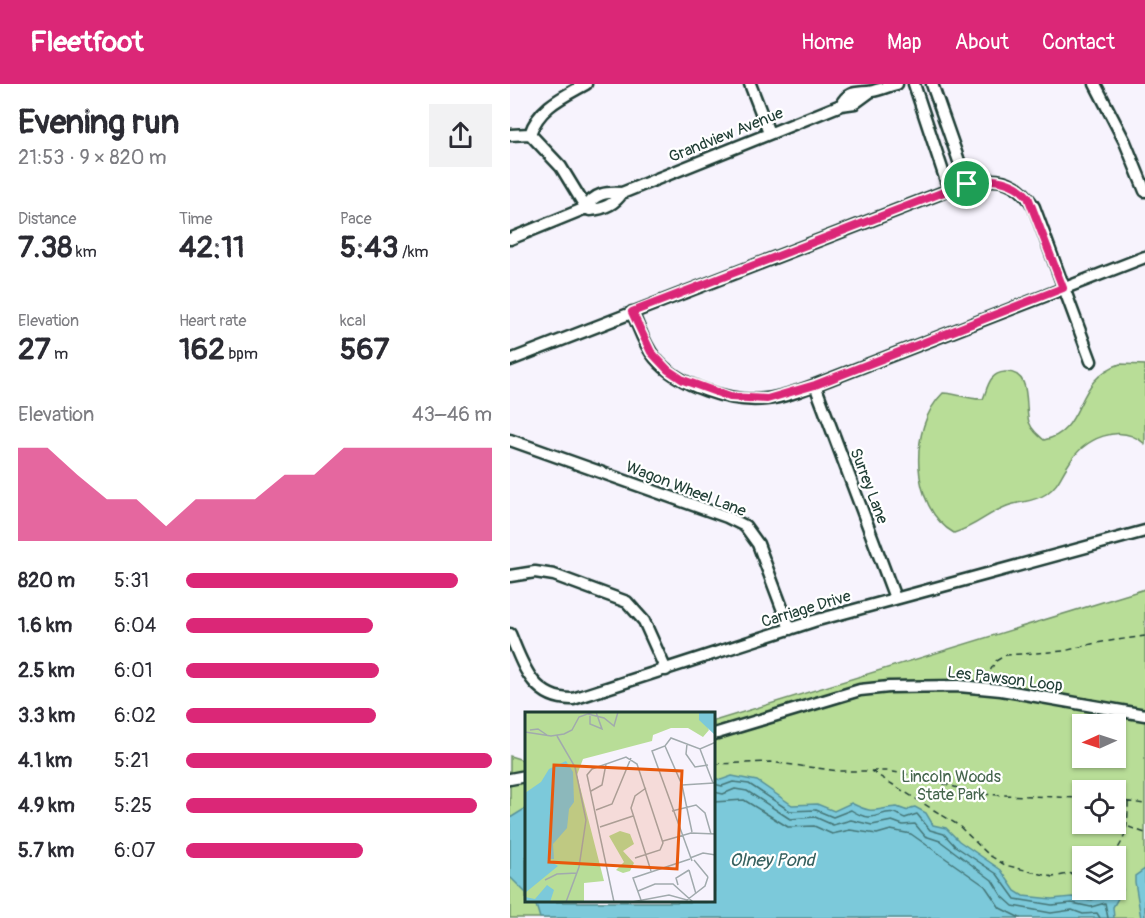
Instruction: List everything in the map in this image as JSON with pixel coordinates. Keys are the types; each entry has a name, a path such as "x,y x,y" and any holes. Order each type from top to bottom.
{"street":[{"path":"530,134 538,116 545,109 586,84"},
{"path":"750,84 769,133"},
{"name":"Grandview Avenue","path":"510,239 586,208 591,200 601,195 622,193 841,105 855,103 870,92 897,84"},
{"path":"914,84 949,190"},
{"path":"932,84 967,184"},
{"path":"1095,84 1125,142 1145,191"},
{"path":"510,135 530,134 561,167 586,208"},
{"path":"510,360 949,190 967,184 999,180 1022,190 1034,207 1091,361"},
{"path":"632,312 651,352 668,370 683,380 742,399 767,399 815,385 1145,257"},
{"name":"Surrey Lane","path":"815,385 895,598"},
{"name":"Wagon Wheel Lane","path":"510,440 727,517 745,526 762,552 790,628"},
{"name":"Carriage Drive","path":"510,634 530,678 545,693 563,699 586,696 790,628 1145,531"},
{"path":"510,576 535,572 554,575 627,602 644,621 666,670"},
{"name":"Les Pawson Loop","path":"716,733 860,690 921,687 975,688 1039,696 1145,715"},
{"path":"510,779 525,776"}],"path":[{"path":"975,688 987,677 996,661 1005,655 1064,651 1096,643 1145,636"},
{"path":"716,764 770,762 839,771 870,771 924,777 977,794 1072,798"},
{"path":"870,771 958,825 989,855 1005,865 1053,877 1072,873"},
{"path":"1121,846 1128,826 1128,802 1145,804"},
{"path":"1128,826 1145,833"}],"green space":[{"path":"1120,364 1145,365 1145,444 1125,434 1103,436 1083,447 1075,455 1057,484 1041,497 1007,506 954,533 939,521 922,487 919,446 932,408 943,393 983,399 992,378 1000,373 1014,373 1024,383 1030,425 1044,440 1058,435 1067,427 1094,381 1105,371"},
{"name":"Lincoln Woods State Park","path":"1145,589 1145,918 510,918 510,756 525,761 525,903 716,903 716,720"}],"water":[{"name":"Olney Pond","path":"732,776 757,781 792,805 817,804 834,811 851,803 870,810 897,807 908,811 915,807 926,813 933,825 946,828 959,841 1001,870 1015,891 1023,896 1052,899 1072,897 1072,900 1090,901 1117,900 1113,907 1114,918 540,918 535,903 716,903 716,779 721,780"},
{"path":"525,809 525,892 510,877 510,818"},
{"path":"1145,869 1145,918 1141,918 1135,876"}],"route":[{"path":"991,179 1014,185 1022,190 1034,207 1063,288 794,393 767,399 730,397 683,380 657,360 646,344 632,312 967,184 991,179"}]}
